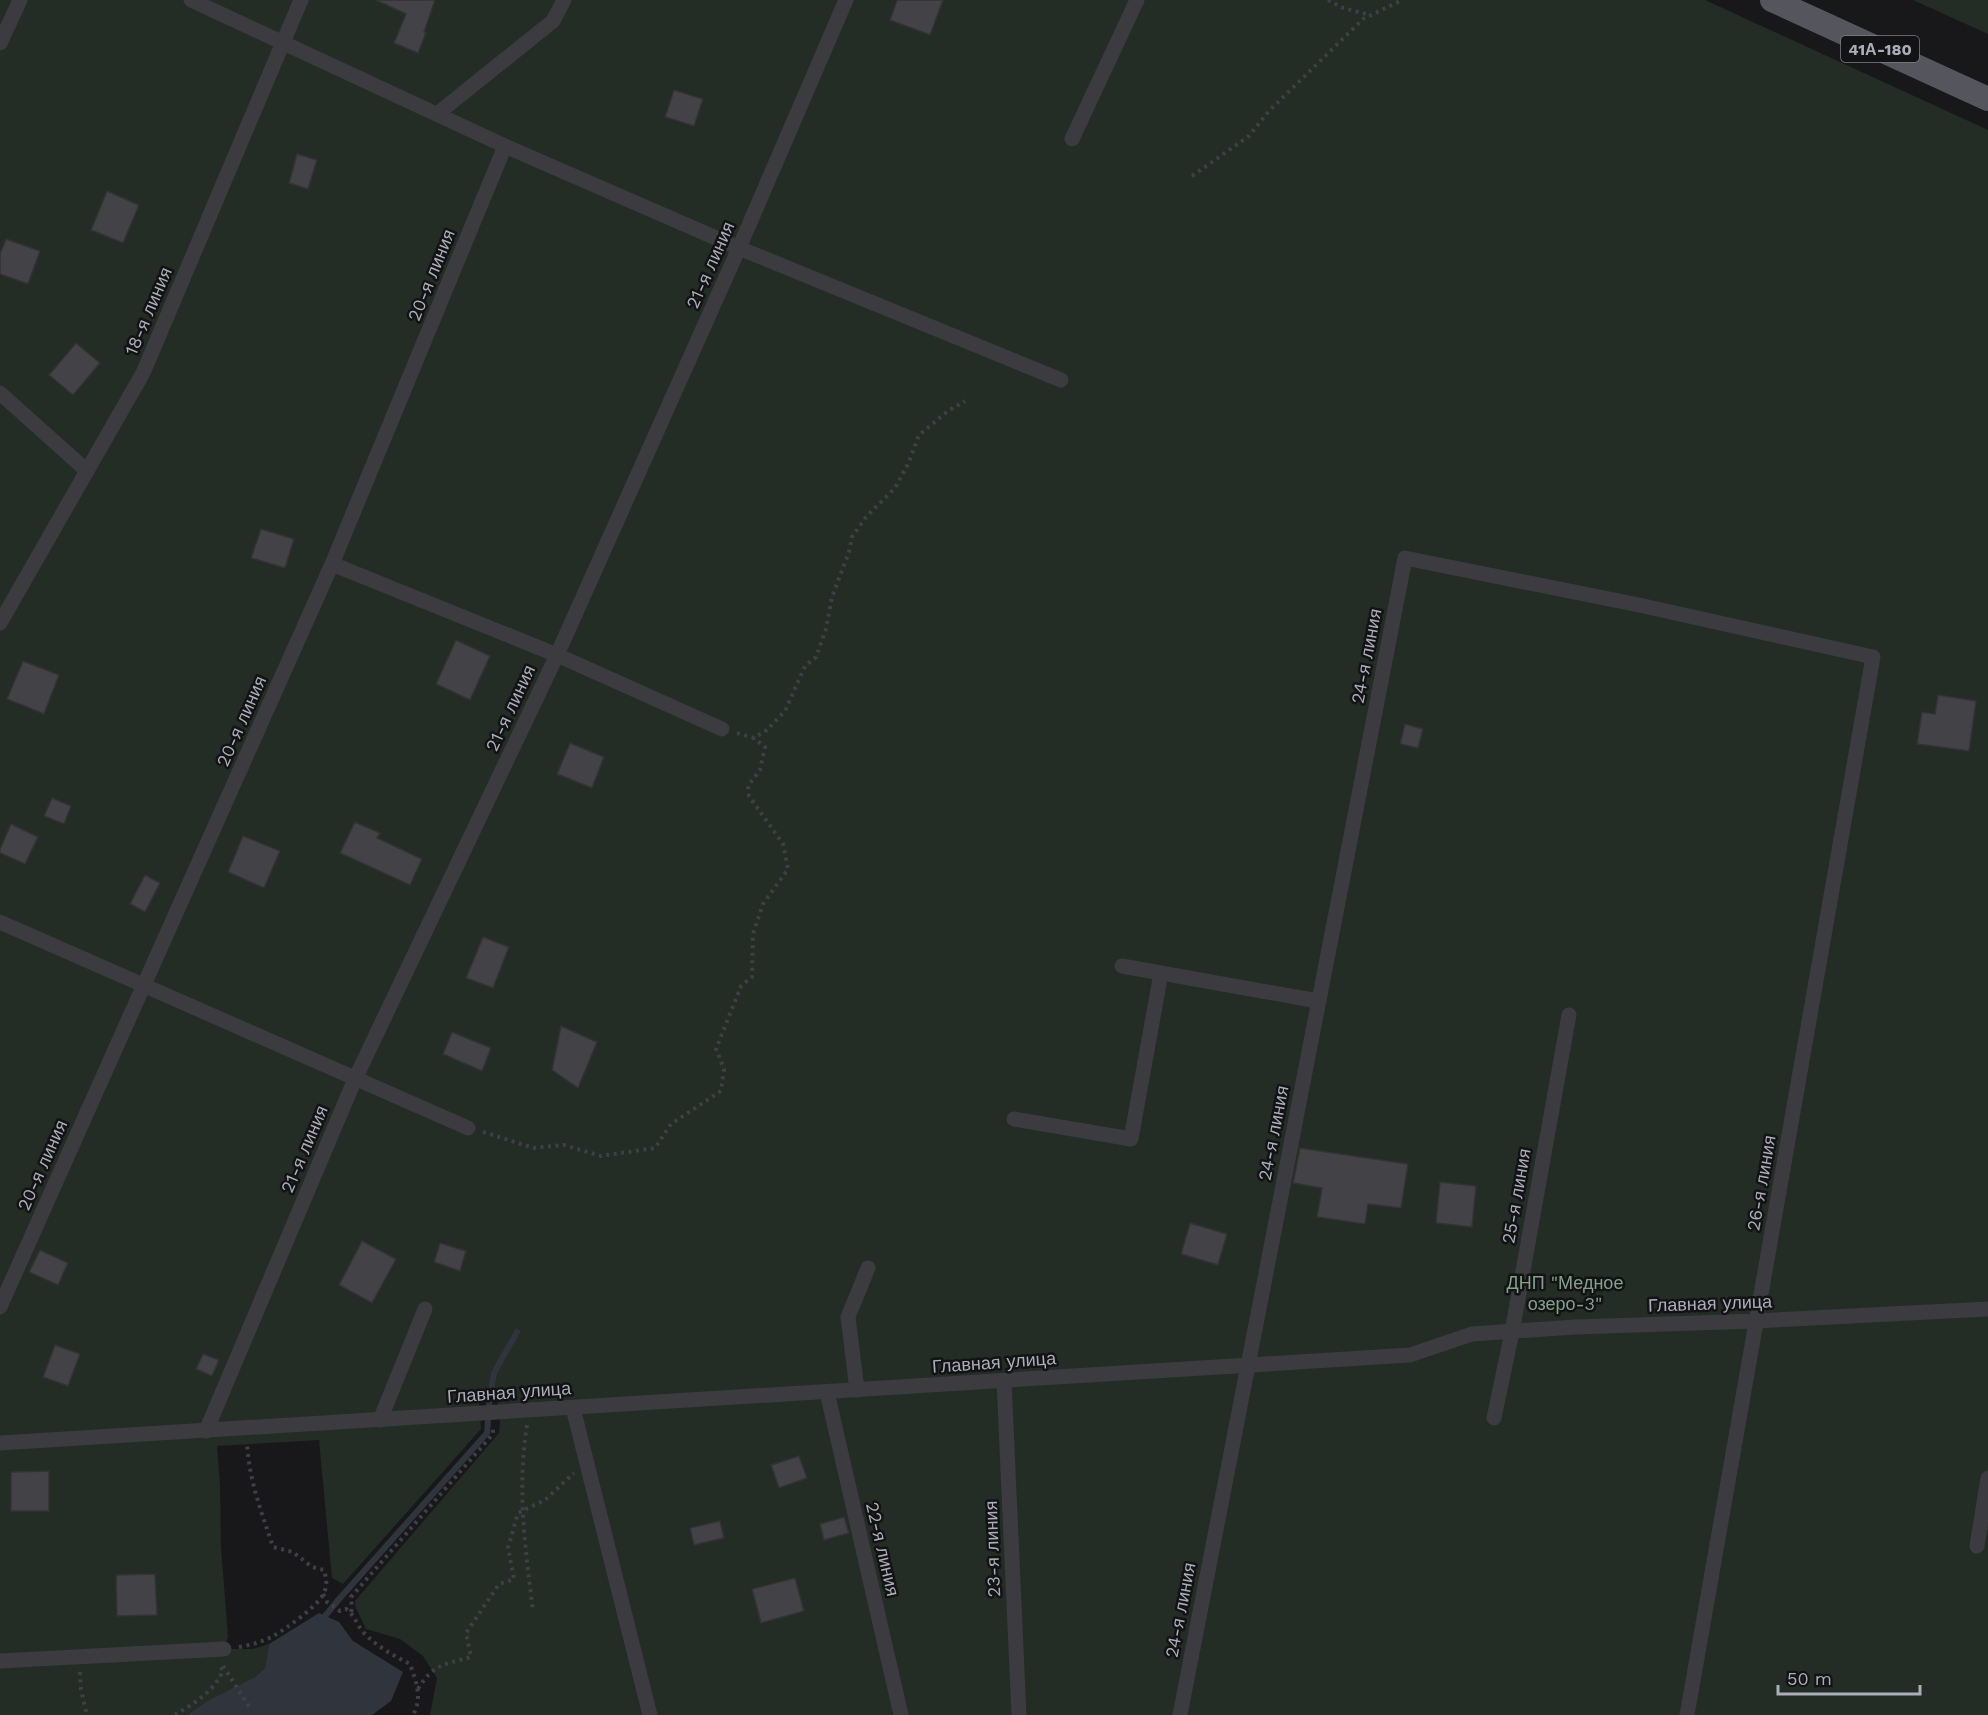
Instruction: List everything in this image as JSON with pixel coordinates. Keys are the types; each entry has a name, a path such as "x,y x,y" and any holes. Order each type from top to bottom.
{"main road":[{"name":"41А-180","path":"1773,0 1988,99"}],"street":[{"path":"0,44 20,0"},
{"path":"191,0 505,146 739,248 1061,380"},
{"name":"18-я линия","path":"0,623 143,373 302,0"},
{"path":"437,114 553,21 564,0"},
{"name":"21-я линия","path":"206,1431 355,1079 557,655 739,248 846,0"},
{"path":"1072,139 1137,0"},
{"name":"20-я линия","path":"0,1307 332,564 505,146"},
{"path":"0,393 87,471"},
{"name":"26-я линия","path":"1405,558 1639,605 1873,657 1687,1715"},
{"name":"24-я линия","path":"1180,1715 1405,558"},
{"path":"332,564 557,655 722,729"},
{"path":"0,922 468,1128"},
{"path":"1122,966 1318,1001"},
{"path":"1014,1119 1131,1139 1161,973"},
{"name":"25-я линия","path":"1494,1418 1512,1332 1569,1015"},
{"path":"857,1390 848,1317 868,1268"},
{"path":"380,1420 425,1309"},
{"name":"Главная улица","path":"0,1443 1410,1355 1472,1334 1575,1327 1756,1321 1988,1309"},
{"name":"23-я линия","path":"1004,1381 1019,1715"},
{"name":"22-я линия","path":"827,1392 902,1715"},
{"path":"573,1408 650,1715"},
{"path":"1977,1546 1988,1478"},
{"path":"0,1662 214,1650"}],"path":[{"path":"1328,0 1343,8 1371,16"},
{"path":"1192,176 1249,136 1269,111 1363,19 1402,0"},
{"path":"754,738 767,730 785,711 805,666 816,657 826,629 832,597 849,552 852,537 866,517 895,488 908,465 919,435 948,411 965,401"},
{"path":"468,1128 534,1148 564,1145 601,1156 625,1153 655,1148 672,1124 721,1091 724,1069 716,1049 741,986 752,977 753,934 763,904 788,869 783,844 749,796 748,786 760,770 765,747 754,738 722,729"},
{"path":"528,1422 522,1460 523,1530 533,1611"},
{"path":"214,1650 252,1645 275,1635 312,1607 323,1594 327,1582 324,1570 312,1567 293,1552 273,1547 256,1498 248,1461 246,1428"},
{"path":"351,1612 351,1597 493,1434"},
{"path":"418,1689 427,1674 439,1666 471,1657 466,1633 499,1584 514,1579 508,1548 518,1513 544,1500 587,1460"},
{"path":"323,1594 327,1602 340,1611 346,1609 351,1612 364,1634 380,1647 410,1664 418,1689 419,1704 413,1715"},
{"path":"214,1650 250,1708"},
{"path":"175,1715 206,1693 220,1676 223,1670 214,1650"},
{"path":"80,1657 81,1690 87,1715"}],"green space":[{"name":"ДНП \"Медное озеро-3\"","path":"0,0 1705,0 1988,130 1988,1715 430,1715 437,1678 423,1656 400,1639 366,1629 355,1601 499,1433 497,1399 479,1400 481,1429 343,1584 332,1578 319,1440 217,1446 221,1547 228,1637 224,1649 253,1649 269,1644 265,1668 255,1677 207,1701 187,1715 0,1715"},
{"path":"1913,0 1988,0 1988,34"}],"shaded area":[{"path":"319,1613 339,1622 353,1641 403,1672 391,1701 372,1715 187,1715 207,1701 255,1677 265,1668 269,1644"}],"building":[{"path":"376,0 435,0 418,53 394,43 406,14"},
{"path":"897,0 943,0 930,35 890,20"},
{"path":"674,90 703,99 694,126 665,117"},
{"path":"297,154 317,160 308,189 289,183"},
{"path":"107,191 139,205 123,243 91,230"},
{"path":"6,239 40,251 28,284 0,274 0,254"},
{"path":"76,343 100,363 73,395 49,375"},
{"path":"261,529 294,539 285,568 251,558"},
{"path":"456,640 490,656 470,700 436,684"},
{"path":"23,661 59,675 44,714 7,699"},
{"path":"1938,695 1976,701 1969,751 1917,744 1922,712 1935,714"},
{"path":"1405,724 1423,729 1418,748 1400,744"},
{"path":"570,743 604,757 592,788 557,774"},
{"path":"52,798 71,806 64,824 44,816"},
{"path":"355,822 380,833 377,838 422,859 410,885 340,853"},
{"path":"11,824 38,837 25,864 0,853"},
{"path":"243,836 280,851 264,888 228,872"},
{"path":"145,875 160,883 145,912 130,904"},
{"path":"483,937 509,947 493,988 466,978"},
{"path":"561,1026 597,1042 578,1088 552,1070"},
{"path":"452,1032 491,1048 482,1071 443,1054"},
{"path":"1300,1148 1408,1164 1401,1208 1368,1204 1365,1224 1317,1217 1322,1188 1293,1183"},
{"path":"1440,1182 1476,1186 1472,1227 1436,1223"},
{"path":"1190,1223 1227,1234 1218,1265 1181,1254"},
{"path":"362,1241 396,1259 372,1303 339,1285"},
{"path":"440,1243 466,1251 460,1271 434,1262"},
{"path":"40,1250 68,1263 58,1285 29,1272"},
{"path":"55,1345 80,1354 68,1386 43,1377"},
{"path":"203,1354 219,1360 212,1376 196,1369"},
{"path":"799,1456 807,1478 779,1488 771,1465"},
{"path":"49,1471 49,1511 11,1511 11,1472"},
{"path":"844,1517 849,1533 824,1540 820,1524"},
{"path":"720,1521 724,1538 694,1545 690,1528"},
{"path":"155,1574 157,1615 117,1616 116,1575"},
{"path":"795,1578 804,1611 761,1623 752,1589"}],"waterway":[{"path":"489,1404 494,1373 517,1332"},
{"path":"324,1622 325,1616 340,1598 487,1433 488,1420"}]}
